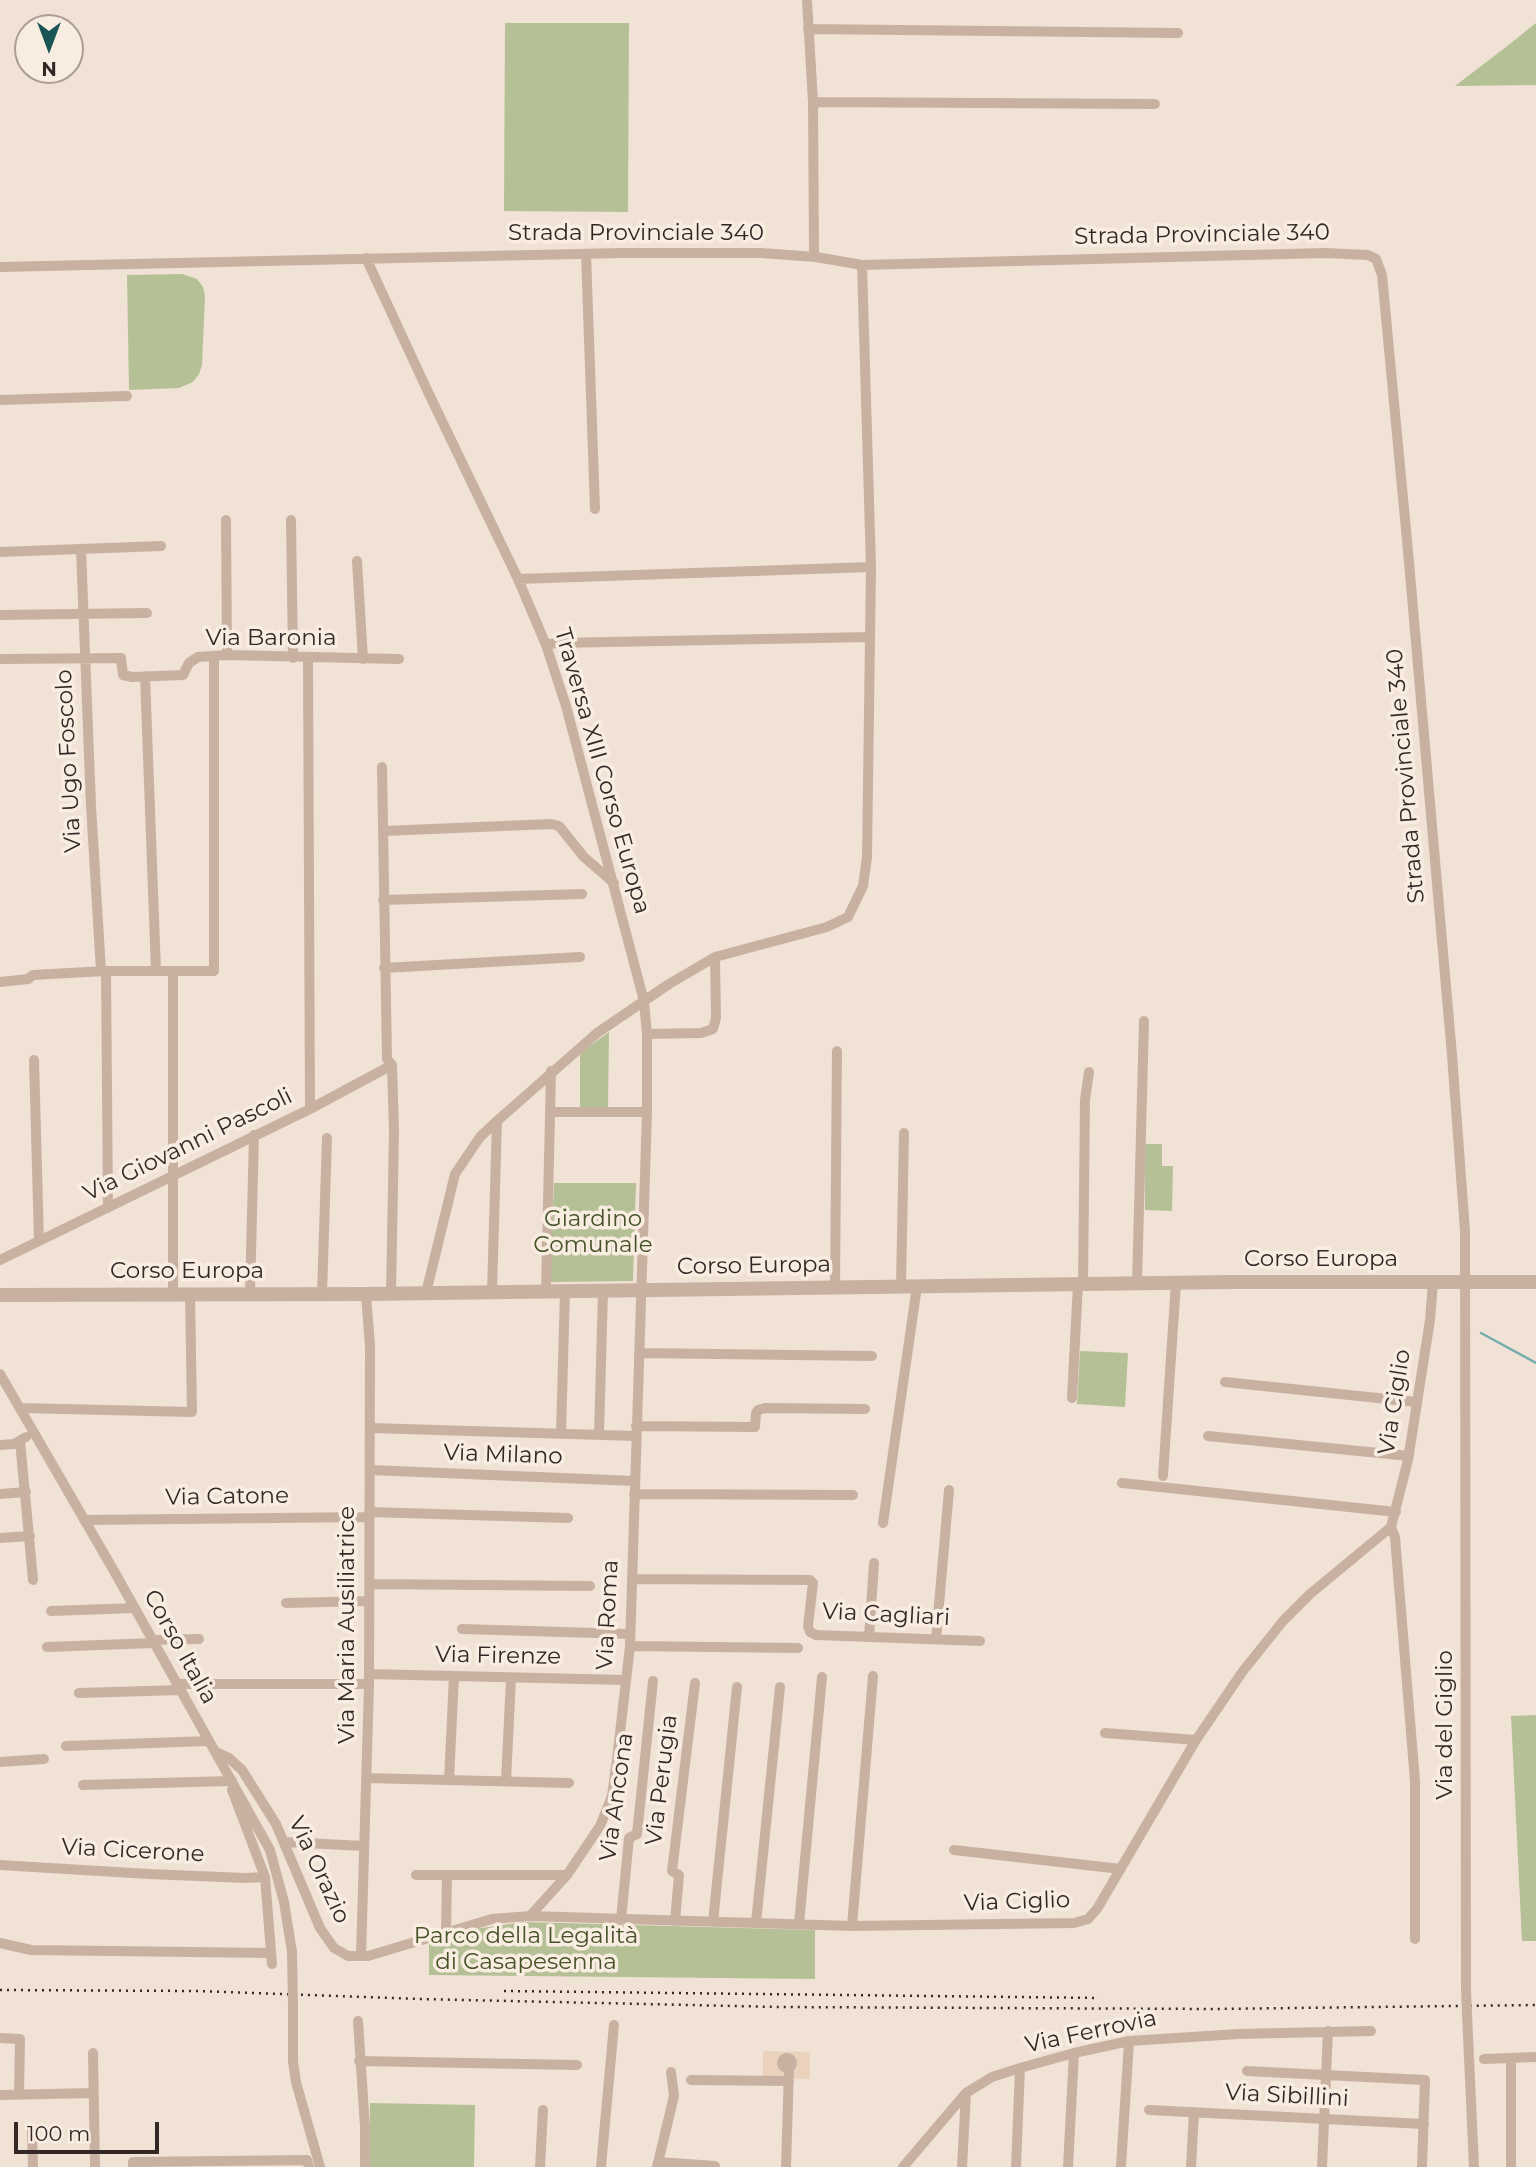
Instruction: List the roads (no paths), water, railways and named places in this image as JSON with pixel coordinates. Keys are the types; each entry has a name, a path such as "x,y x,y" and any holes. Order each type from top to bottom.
{"street":[{"path":"807,0 813,102 816,257"},
{"path":"808,29 1178,33"},
{"path":"813,102 1155,104"},
{"name":"Strada Provinciale 340","path":"0,267 586,254 761,253 816,257 862,265 1325,253 1360,254 1376,259 1384,289 1451,1042 1465,1231 1466,1282"},
{"path":"586,254 595,509"},
{"name":"Traversa XIII Corso Europa","path":"366,258 518,579 546,645 566,706 614,883 644,1001 647,1034 642,1290"},
{"path":"426,1293 456,1174 480,1137 551,1071 597,1033 644,1001 715,957 827,927 848,917 863,886 867,857 871,567 862,265"},
{"path":"0,400 127,396"},
{"path":"226,520 227,655"},
{"path":"291,520 293,657"},
{"path":"0,552 161,546"},
{"name":"Via Ugo Foscolo","path":"80,549 104,971 108,1208"},
{"path":"357,561 363,659"},
{"path":"518,579 871,567"},
{"path":"0,615 147,613"},
{"path":"546,645 570,642 870,637"},
{"name":"Via Baronia","path":"145,676 183,675 189,663 198,657 227,655 399,659"},
{"path":"0,982 28,979 33,975 104,971 214,971 214,656"},
{"path":"0,659 121,658 123,675 145,676 156,971"},
{"path":"308,658 310,1109"},
{"path":"382,767 384,968 387,1059 392,1065 394,1131 391,1294"},
{"path":"384,831 551,824 559,826 584,858 614,883"},
{"path":"383,900 582,894"},
{"path":"384,968 580,957"},
{"path":"647,1034 701,1033 713,1029 716,1018 715,957"},
{"path":"173,971 173,1293"},
{"path":"1138,1283 1144,1021"},
{"path":"835,1287 837,1051"},
{"path":"34,1060 39,1241"},
{"name":"Via Giovanni Pascoli","path":"0,1260 310,1109 392,1065"},
{"path":"546,1291 551,1071"},
{"path":"1072,1398 1080,1284 1085,1100 1089,1072"},
{"path":"550,1112 647,1112"},
{"path":"492,1292 498,1121"},
{"path":"901,1286 904,1133"},
{"path":"250,1294 254,1135"},
{"path":"322,1294 327,1138"},
{"name":"Via Ciglio","path":"530,1916 852,1926 1074,1923 1088,1919 1121,1869 1196,1740 1243,1671 1283,1621 1310,1594 1391,1527 1409,1456 1430,1320 1433,1282"},
{"name":"Via del Giglio","path":"1466,1282 1466,1990 1474,2167"},
{"name":"Corso Europa","path":"0,1295 391,1294 1138,1283 1536,1282"},
{"path":"1163,1476 1176,1283"},
{"path":"883,1524 917,1286"},
{"path":"599,1434 603,1290"},
{"name":"Via Roma","path":"530,1916 566,1875 600,1826 612,1796 630,1646 642,1290"},
{"path":"561,1433 565,1291"},
{"path":"20,1408 192,1412 190,1293"},
{"name":"Via Maria Ausiliatrice","path":"361,1956 369,1679 370,1347 366,1294"},
{"path":"639,1353 872,1356"},
{"name":"Corso Italia","path":"0,1374 270,1850 284,1902 292,1952 293,2061 296,2081 320,2167"},
{"path":"1225,1382 1416,1402"},
{"path":"370,1428 599,1434 755,1427 756,1413 765,1408 865,1409"},
{"path":"0,1445 14,1444 34,1432"},
{"path":"1209,1436 1409,1456"},
{"path":"20,1441 33,1580"},
{"name":"Via Milano","path":"370,1470 634,1481"},
{"path":"1122,1483 1396,1512"},
{"path":"936,1639 949,1490"},
{"path":"0,1494 26,1492"},
{"path":"634,1494 853,1495"},
{"name":"Via Catone","path":"84,1520 369,1515 568,1518"},
{"name":"Via Ciglio","path":"1391,1527 1395,1537 1415,1781 1415,1939"},
{"path":"0,1538 30,1536"},
{"path":"869,1637 874,1563"},
{"name":"Via Cagliari","path":"632,1579 810,1580 813,1583 808,1626 810,1632 816,1635 980,1641"},
{"path":"369,1584 590,1586"},
{"path":"286,1603 369,1601"},
{"path":"51,1611 135,1608"},
{"path":"462,1629 630,1633"},
{"path":"47,1647 199,1639"},
{"path":"630,1646 798,1648"},
{"path":"449,1780 454,1676"},
{"name":"Via Firenze","path":"79,1693 454,1676 625,1680"},
{"path":"852,1926 873,1676"},
{"path":"799,1924 821,1677"},
{"path":"506,1781 512,1678"},
{"name":"Via Ancona","path":"621,1920 629,1838 637,1834 653,1681"},
{"name":"Via Perugia","path":"675,1921 679,1875 673,1871 695,1683"},
{"path":"713,1922 737,1687"},
{"path":"756,1923 780,1687"},
{"path":"1105,1733 1196,1740"},
{"path":"66,1746 209,1741"},
{"name":"Via Orazio","path":"216,1752 229,1758 242,1770 276,1824 320,1928 334,1948 348,1956 361,1956"},
{"path":"0,1762 44,1759"},
{"path":"366,1779 569,1783"},
{"path":"0,1943 31,1950 272,1958 265,1877 231,1792 233,1782 83,1785"},
{"path":"285,1842 365,1846"},
{"path":"954,1850 1121,1869"},
{"name":"Via Cicerone","path":"0,1865 149,1874 265,1877"},
{"path":"416,1875 566,1875"},
{"path":"446,1933 447,1875"},
{"path":"361,1956 492,1919 530,1916"},
{"path":"358,2021 365,2167"},
{"path":"601,2167 614,2025"},
{"path":"1322,2167 1328,2031"},
{"name":"Via Ferrovia","path":"903,2167 966,2093 992,2077 1020,2068 1129,2041 1197,2036 1371,2031"},
{"path":"0,2038 20,2039 19,2094"},
{"path":"1121,2167 1129,2041"},
{"path":"93,2053 95,2167"},
{"path":"1068,2167 1074,2053"},
{"path":"1484,2059 1536,2057"},
{"path":"1511,2058 1511,2167"},
{"path":"359,2061 577,2065"},
{"path":"786,2167 789,2068"},
{"path":"1016,2167 1020,2068"},
{"path":"1247,2071 1425,2080 1422,2167"},
{"path":"671,2072 674,2096 658,2164 715,2166"},
{"path":"691,2080 789,2081"},
{"path":"0,2095 94,2093"},
{"path":"962,2167 966,2093"},
{"path":"540,2167 543,2110"},
{"name":"Via Sibillini","path":"1149,2110 1424,2124"},
{"path":"1191,2167 1194,2112"},
{"path":"32,2130 33,2167"},
{"path":"133,2165 307,2160 309,2167"}],"waterway":[{"path":"1481,1333 1536,1363"}],"railway":[{"path":"0,1990 195,1991 779,2007 1212,2009 1536,2005"},
{"path":"504,1991 1099,1998"}],"park label":[{"name":"Giardino Comunale","path":"593,1232"},
{"name":"Parco della Legalità di Casapesenna","path":"526,1949"}]}
